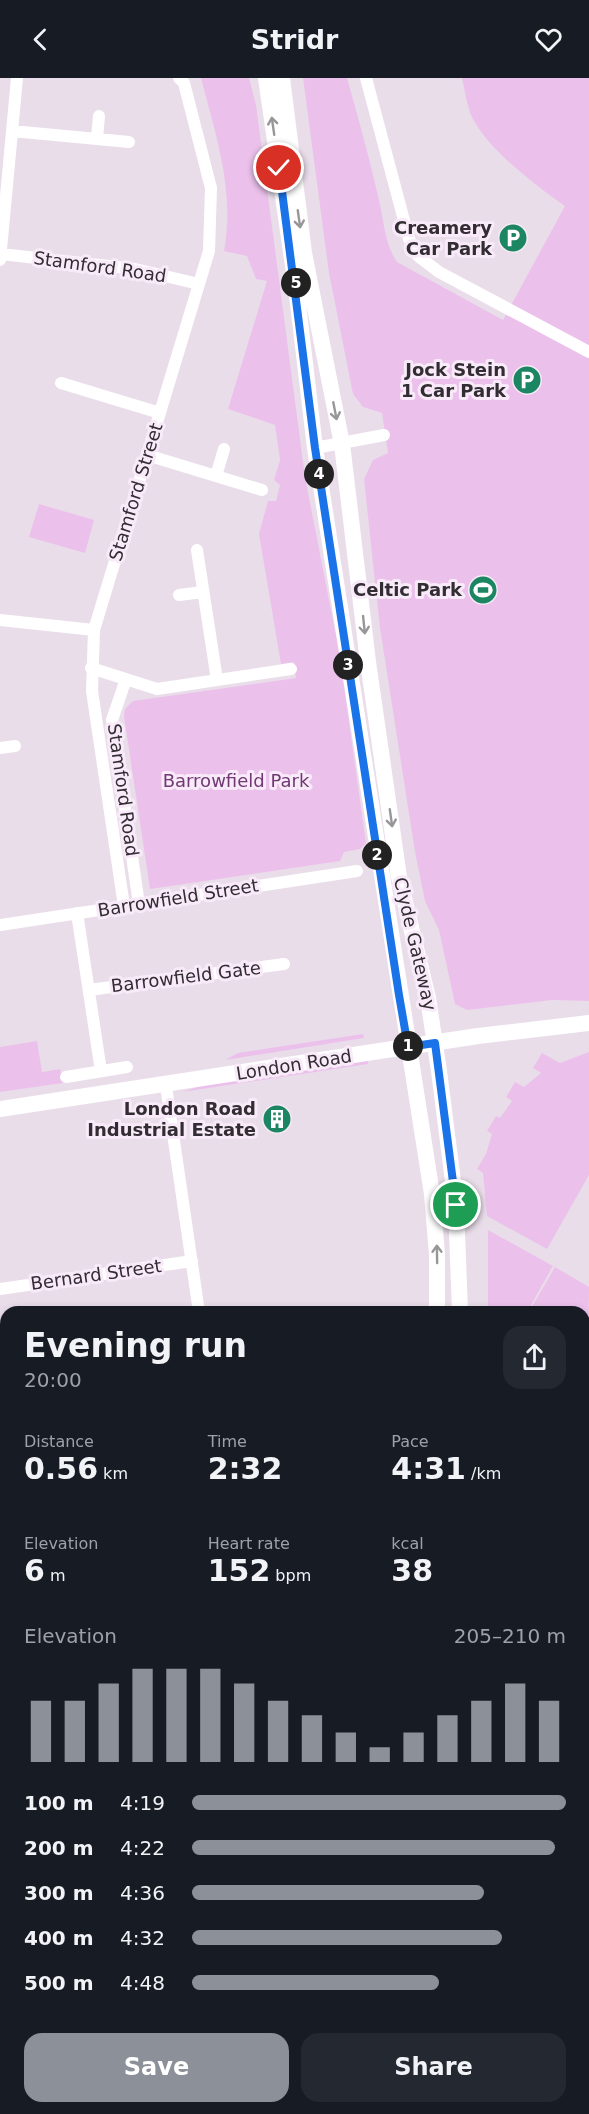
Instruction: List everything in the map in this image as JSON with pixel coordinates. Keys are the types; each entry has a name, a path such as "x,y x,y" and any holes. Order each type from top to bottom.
{"main road":[{"name":"Clyde Gateway","path":"282,78 304,253 342,444 368,662 399,877 417,946 435,1043 456,1205 460,1306"},
{"name":"Clyde Gateway","path":"265,82 296,287 315,448 436,1227 437,1306"},
{"name":"London Road","path":"0,1109 166,1086 435,1043 589,1023"}],"street":[{"path":"0,260 3,204 17,78"},
{"path":"366,78 406,231 418,256 439,272 589,352"},
{"name":"Stamford Street","path":"124,906 92,691 91,668 94,630 199,284 212,230 211,188 181,81"},
{"path":"97,138 99,116"},
{"path":"12,131 129,142"},
{"name":"Stamford Road","path":"1,254 135,269 199,284"},
{"path":"61,383 160,413"},
{"path":"315,448 384,435"},
{"path":"216,476 224,449"},
{"path":"147,455 262,490"},
{"path":"197,550 218,680"},
{"path":"179,595 203,592"},
{"path":"0,620 94,630"},
{"path":"91,668 157,689 291,669"},
{"name":"Stamford Road","path":"126,679 112,720 139,904"},
{"path":"0,748 15,746"},
{"name":"Barrowfield Street","path":"0,925 357,871"},
{"path":"77,913 101,1071"},
{"name":"Barrowfield Gate","path":"89,990 284,964"},
{"path":"66,1077 127,1067"},
{"path":"166,1086 199,1306"},
{"name":"Bernard Street","path":"0,1289 192,1261"}],"green space":[{"name":"Barrowfield Park","path":"201,78 249,78 256,105 305,477 339,651 366,843 360,849 344,852 340,861 150,889 124,716 125,709 133,701 296,678 294,662 281,664 259,534 268,501 276,501 280,485 274,480 280,460 275,425 228,409 267,281 256,279 247,256 224,251 227,229 226,185 218,142"},
{"name":"Celtic Park","path":"303,78 347,78 371,166 387,239 397,262 503,320 565,206 514,167 480,131 469,110 462,78 589,78 589,1001 552,1000 467,1010 455,1004 439,930 425,901 415,852 380,628 364,479 373,460 388,453 382,413 363,407 353,394 329,273"},
{"path":"39,504 94,520 85,553 29,537"},
{"path":"363,1034 364,1038 225,1060 238,1053"},
{"path":"37,1041 42,1072 60,1069 63,1083 0,1092 0,1047"},
{"path":"589,1052 589,1175 547,1249 487,1216 483,1173 477,1169 486,1154 492,1134 487,1131 496,1116 500,1118 512,1101 506,1097 515,1082 524,1087 541,1073 533,1068 542,1053 560,1063"},
{"path":"367,1058 368,1064 182,1092 213,1082"},
{"path":"488,1230 553,1266 530,1306 488,1306"},
{"path":"555,1267 589,1287 589,1306 532,1306"}],"place":[{"name":"Creamery Car Park","path":"513,238"},
{"name":"Jock Stein 1 Car Park","path":"527,380"},
{"name":"Celtic Park","path":"483,590"},
{"name":"London Road Industrial Estate","path":"277,1119"}],"route":[{"path":"279,168 315,448 399,995 408,1047 435,1043 456,1205"}]}
